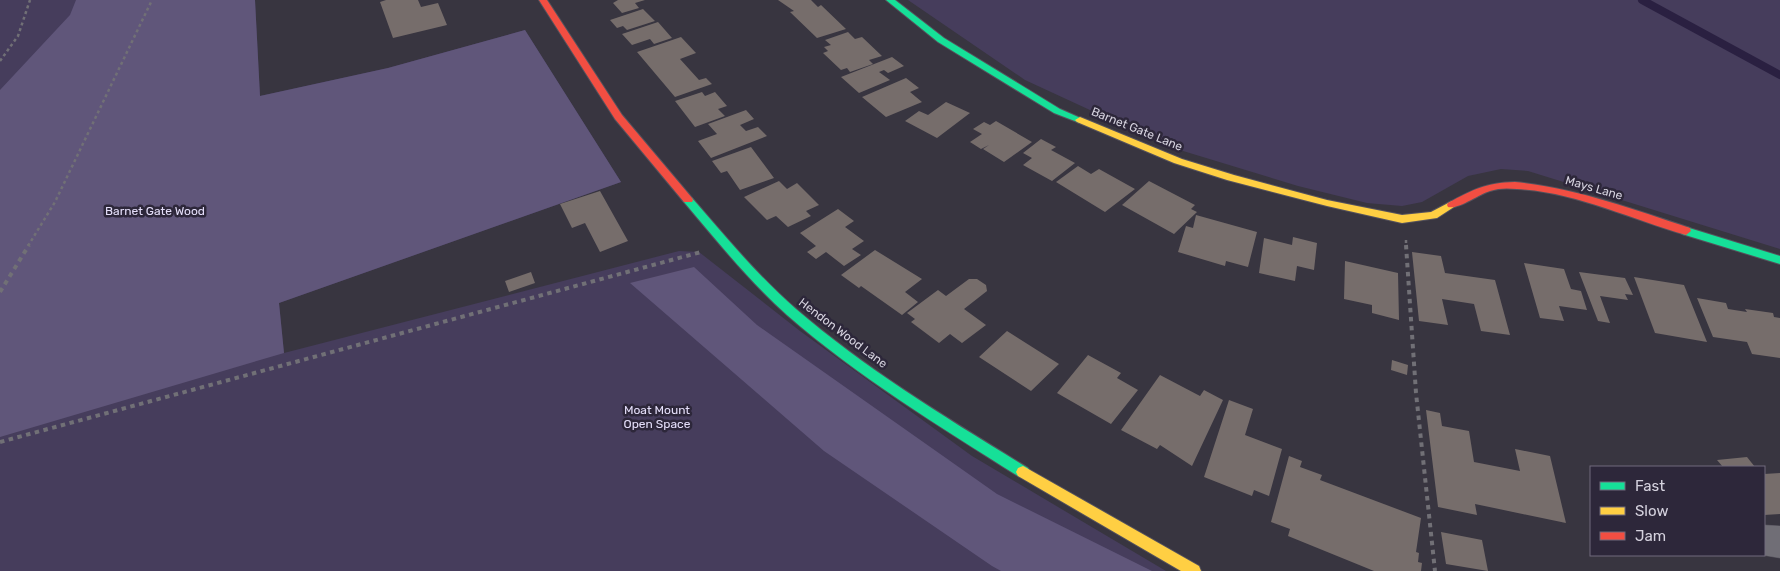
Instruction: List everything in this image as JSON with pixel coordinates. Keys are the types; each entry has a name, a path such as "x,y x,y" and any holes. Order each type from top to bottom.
{"street":[{"name":"Hendon Wood Lane","path":"543,0 618,117 725,244 777,299 808,326 894,389 1070,501 1194,571"},
{"name":"Barnet Gate Lane","path":"890,0 942,40 981,66 1057,111 1112,135 1178,161 1231,178 1327,204 1402,219"},
{"name":"Mays Lane","path":"1402,219 1433,215 1483,189 1517,184 1595,202 1780,260"},
{"path":"1765,540 1780,542"}],"path":[{"path":"0,61 18,36 30,0"},
{"path":"0,292 55,202 152,0"},
{"path":"1402,219 1406,239 1416,393 1435,571"},
{"path":"0,442 725,244"}],"green space":[{"name":"Moat Mount Open Space","path":"0,0 255,0 260,96 388,68 525,30 621,182 279,303 284,353 679,251 699,252 800,331 972,456 1166,571 0,571"},
{"name":"Barnet Gate Wood","path":"76,0 255,0 260,96 388,68 525,30 621,182 279,303 284,353 0,437 0,90 70,15"},
{"path":"908,0 1780,0 1780,249 1528,171 1501,169 1468,176 1422,202 1402,206 1367,203 1298,186 1170,147 1025,80"},
{"path":"694,267 757,325 997,494 1152,571 1001,571 992,566 824,451 630,283"}],"building":[{"path":"386,0 418,0 421,7 438,3 447,25 393,38 380,2"},
{"path":"618,0 645,0 635,3 639,8 622,13 613,3"},
{"path":"778,0 811,0 818,7 821,5 846,29 817,38 790,12 794,11"},
{"path":"643,9 655,21 627,30 623,26 617,28 610,20"},
{"path":"658,22 672,38 654,44 650,39 632,45 622,34"},
{"path":"848,32 855,39 862,37 882,56 869,60 873,64 850,72 847,68 841,70 823,53 828,51 824,47 831,45 825,40"},
{"path":"681,37 696,53 680,59 699,80 706,78 712,84 675,97 637,52"},
{"path":"892,57 904,66 888,73 884,70 879,72 890,80 859,93 841,77"},
{"path":"906,78 919,88 910,92 922,102 886,117 862,97"},
{"path":"702,92 705,96 715,92 727,106 718,109 725,116 695,127 675,101"},
{"path":"946,102 970,113 937,138 905,121 919,111 928,115"},
{"path":"746,110 754,119 740,125 746,131 758,127 767,136 711,158 698,141 717,134 708,124"},
{"path":"996,121 1032,142 1004,162 983,149 989,145 981,149 970,142 982,134 973,129 984,122 990,125"},
{"path":"1041,139 1056,147 1051,150 1075,163 1052,181 1023,165 1032,158 1023,153"},
{"path":"751,147 774,178 740,190 727,171 721,173 712,161"},
{"path":"1078,166 1091,174 1099,169 1135,189 1105,212 1056,182"},
{"path":"779,181 787,189 797,183 819,205 806,211 811,216 788,227 776,216 767,220 744,197"},
{"path":"1149,181 1195,205 1191,209 1197,212 1174,234 1122,205"},
{"path":"600,191 628,241 600,252 585,223 572,228 560,204"},
{"path":"838,209 854,221 845,227 864,241 852,249 861,255 844,266 826,252 816,259 807,252 816,246 800,233"},
{"path":"1196,215 1257,232 1248,267 1226,261 1225,266 1178,252 1186,226 1193,228"},
{"path":"1293,237 1317,243 1314,270 1297,266 1295,281 1259,273 1264,238 1292,245"},
{"path":"875,250 922,279 905,292 918,302 902,315 861,286 859,288 841,275"},
{"path":"1412,252 1441,256 1445,273 1495,280 1510,335 1481,331 1474,304 1442,299 1448,325 1419,321"},
{"path":"1345,261 1398,273 1399,320 1372,313 1372,305 1344,299"},
{"path":"1524,263 1564,269 1571,289 1581,291 1587,310 1559,306 1564,321 1540,318"},
{"path":"531,272 535,283 509,292 505,281"},
{"path":"1579,272 1625,278 1633,295 1625,294 1628,300 1600,296 1610,323 1598,321"},
{"path":"1634,277 1684,285 1707,342 1655,333"},
{"path":"969,279 977,279 986,285 987,291 964,309 986,325 962,343 950,334 939,343 911,322 915,319 907,313 938,290 946,296"},
{"path":"1697,298 1726,303 1728,309 1747,312 1745,309 1773,313 1774,317 1780,318 1780,358 1752,354 1747,342 1713,337"},
{"path":"1007,331 1059,364 1031,391 979,357"},
{"path":"1088,355 1121,373 1117,378 1138,390 1111,424 1057,393"},
{"path":"1392,360 1408,365 1407,375 1391,370"},
{"path":"1160,375 1200,396 1204,390 1223,400 1192,466 1160,445 1157,449 1121,430"},
{"path":"1229,400 1253,409 1245,435 1282,449 1269,496 1254,490 1252,496 1204,477"},
{"path":"1426,410 1440,413 1442,426 1469,431 1474,462 1520,471 1515,449 1550,456 1566,523 1475,504 1477,515 1438,507"},
{"path":"1289,456 1302,461 1300,467 1322,475 1320,480 1421,518 1416,552 1419,553 1418,562 1422,563 1421,571 1374,571 1288,536 1290,529 1271,522"},
{"path":"1747,457 1754,466 1722,466 1717,460"},
{"path":"1780,473 1780,514 1765,515 1765,474"},
{"path":"1441,532 1482,540 1488,571 1446,564"}],"waterway":[{"path":"1642,0 1780,75"}],"traffic: fast":[{"path":"890,0 941,40 1057,111 1080,120"},
{"path":"688,200 761,282 809,326 886,384 1023,472"},
{"path":"1686,231 1780,260"}],"traffic: slow":[{"path":"1080,120 1178,161 1231,178 1327,203 1402,219 1433,215 1452,205"},
{"path":"1023,472 1194,571"}],"traffic: jam":[{"path":"543,0 618,117 688,200"},
{"path":"1452,205 1488,187 1515,185 1538,187 1617,208 1686,231"}]}
